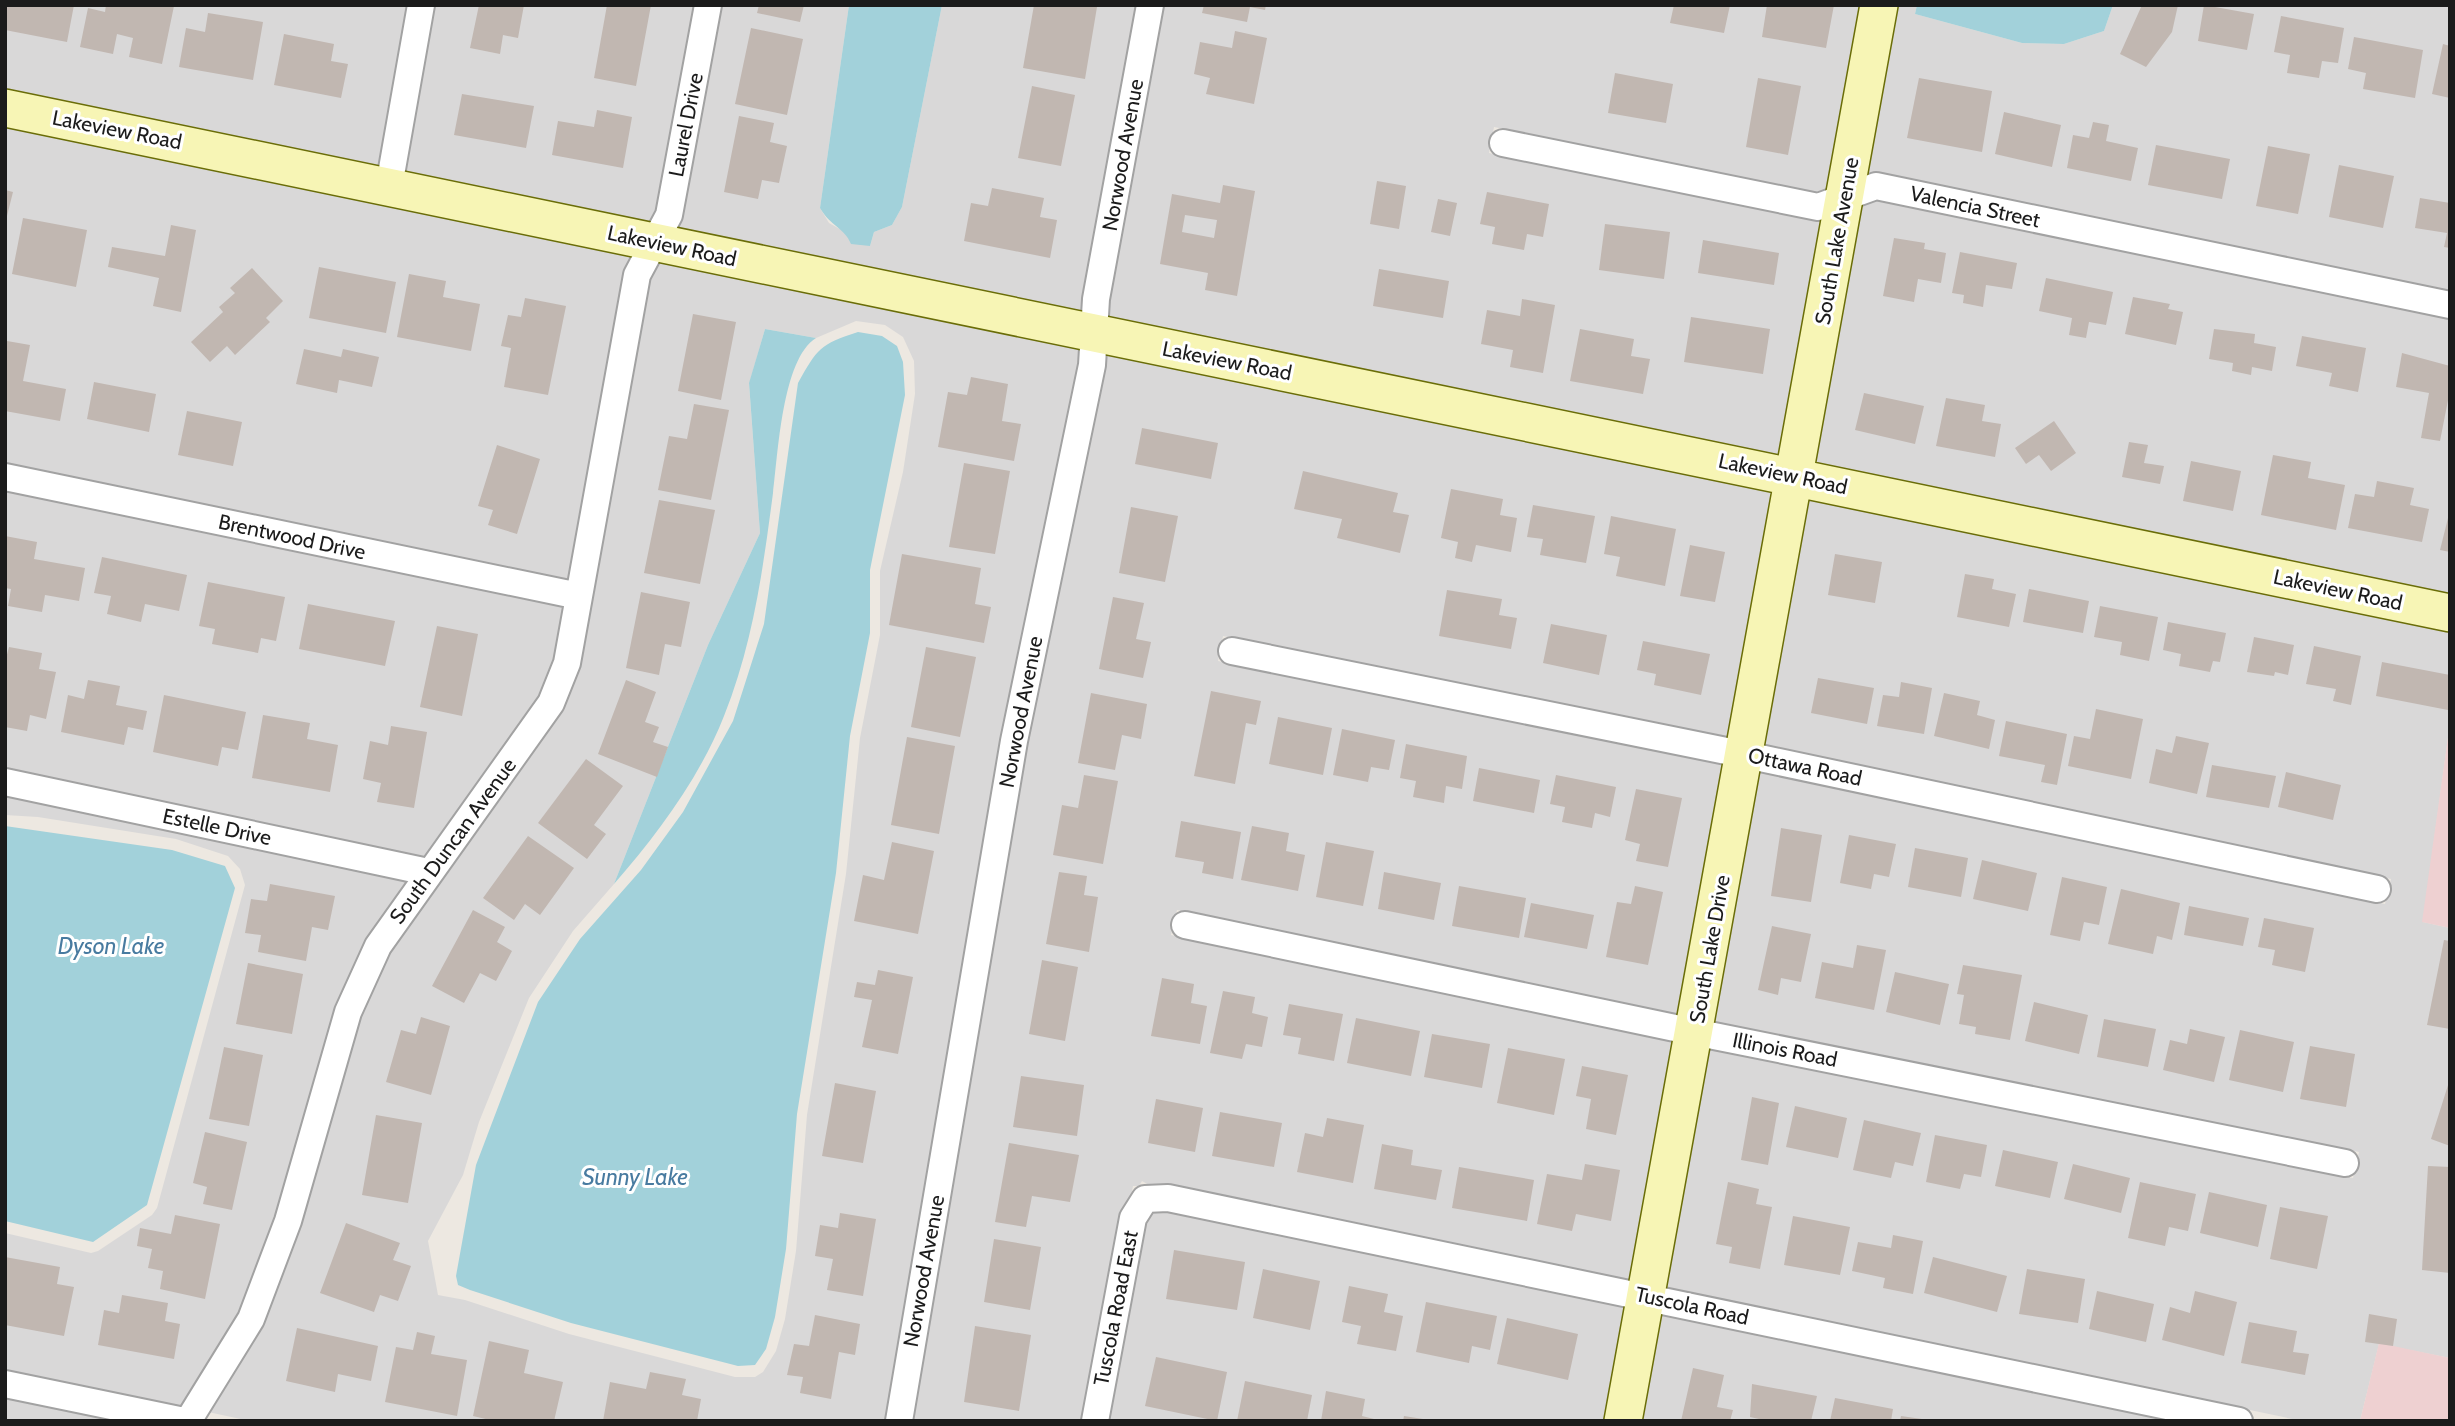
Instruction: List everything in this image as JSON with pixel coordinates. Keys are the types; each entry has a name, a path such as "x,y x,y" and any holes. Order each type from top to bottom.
{"street":[{"path":"388,186 421,5"},
{"name":"Laurel Drive","path":"654,242 669,215 708,5"},
{"name":"Norwood Avenue","path":"899,1421 1012,755 1092,365 1096,299 1150,5"},
{"name":"South Lake Avenue","path":"1795,476 1879,5"},
{"name":"Lakeview Road","path":"5,108 2450,613"},
{"name":"Valencia Street","path":"1503,143 1818,207 1876,186 2450,305"},
{"name":"South Duncan Avenue","path":"186,1421 251,1319 288,1221 348,1012 377,946 551,703 567,663 637,275 654,242"},
{"name":"South Lake Drive","path":"1623,1421 1795,476"},
{"name":"Brentwood Drive","path":"5,477 579,596"},
{"name":"Ottawa Road","path":"1232,651 1746,755 2377,889"},
{"name":"Estelle Drive","path":"5,782 428,872"},
{"name":"Illinois Road","path":"1185,925 1694,1032 2345,1163"},
{"name":"Tuscola Road","path":"1145,1199 1167,1198 2239,1421"},
{"name":"Tuscola Road East","path":"1094,1421 1133,1218 1145,1199"},
{"path":"5,1384 186,1421"}],"shaded area":[{"path":"5,5 409,5 379,170 5,95"},
{"path":"433,5 696,5 658,211 648,228 402,175"},
{"path":"720,5 849,5 820,208 829,223 870,246 874,232 892,225 902,207 942,5 1138,5 1083,318 673,232"},
{"path":"1162,5 1867,5 1835,187 1817,193 1494,127 1489,153 1815,220 1829,216 1786,461 1106,323"},
{"path":"1891,5 1917,5 1915,14 2022,43 2064,44 2104,31 2113,5 2450,5 2450,291 1879,173 1860,178"},
{"path":"5,122 635,252 570,580 5,463"},
{"path":"1876,200 2450,319 2450,599 1809,466 1855,207"},
{"path":"660,257 1081,345 1080,364 887,1421 250,1421 208,1412 262,1323 359,1016 388,953 433,887 437,888 439,878 562,708 648,279","holes":["856,321 885,325 903,337 914,361 915,394 903,472 880,571 880,635 860,738 846,874 807,1115 796,1251 785,1319 776,1351 763,1372 755,1377 735,1377 569,1334 465,1300 438,1295 428,1241 463,1175 479,1122 529,998 573,931 614,884 708,645 760,533 749,384 765,329 816,338"]},
{"path":"1105,349 1781,487 1737,739 1223,636 1218,661 1732,765 1685,1017 1177,910 1171,935 1681,1043 1636,1281 1170,1185 1149,1185 1142,1181 1139,1186 1133,1186 1083,1421 911,1421 1026,743"},
{"path":"5,491 565,606 555,659 541,697 424,858 5,768"},
{"path":"1804,492 2450,626 2450,723 2423,922 2450,928 2450,1358 2379,1344 2360,1421 2302,1421 1659,1286 1704,1048 2353,1178 2359,1152 1709,1021 1755,770 2385,904 2391,879 1760,744"},
{"path":"2450,723 2450,928 2422,922"},
{"path":"5,795 407,881 367,941 277,1217 241,1313 183,1407 5,1370 5,1233 91,1253 152,1215 157,1208 245,885 240,869 228,856 176,839 38,817 5,815"},
{"path":"1166,1211 1631,1307 1611,1421 1107,1421 1144,1223 1151,1212"},
{"path":"1654,1312 2174,1421 1635,1421"},
{"path":"2379,1343 2450,1358 2450,1421 2360,1421"},
{"path":"5,1397 118,1421 5,1421"}],"water":[{"path":"849,5 942,5 902,207 892,225 874,232 870,246 851,244 820,208"},
{"path":"1917,5 2113,5 2104,31 2064,44 2022,43 1915,14"},
{"path":"765,329 816,338 805,349 789,386 780,433 761,578 750,634 734,689 703,761 646,846 614,884 708,645 760,533 749,383"},
{"name":"Sunny Lake","path":"858,332 882,336 897,346 903,362 905,395 870,570 870,633 850,736 836,873 797,1114 786,1249 775,1317 766,1349 755,1365 738,1366 571,1323 470,1290 458,1285 456,1276 476,1165 538,1002 580,939 641,870 683,812 733,721 764,624 798,383 821,349 835,340"},
{"name":"Dyson Lake","path":"5,826 172,850 225,866 235,888 147,1205 93,1242 5,1221"}],"building":[{"path":"5,5 74,5 67,42 5,30"},
{"path":"106,5 174,6 162,64 129,57 133,38 117,34 113,54 80,47 88,8 105,12"},
{"path":"479,5 524,5 518,38 503,35 500,54 470,48"},
{"path":"607,5 651,5 636,86 594,78"},
{"path":"759,5 804,5 800,22 757,13"},
{"path":"1034,5 1097,7 1085,79 1023,68"},
{"path":"1204,5 1266,5 1265,10 1250,7 1247,22 1202,13"},
{"path":"1674,5 1730,5 1724,33 1670,23"},
{"path":"1767,5 1834,5 1826,48 1762,37"},
{"path":"2142,5 2178,5 2172,32 2146,67 2120,54"},
{"path":"2204,5 2254,14 2247,50 2198,41"},
{"path":"208,13 263,22 253,80 179,67 186,28 205,32"},
{"path":"2281,16 2344,28 2338,63 2322,61 2319,78 2287,73 2290,55 2274,52"},
{"path":"751,28 803,39 787,115 735,104"},
{"path":"1235,31 1267,38 1254,104 1206,94 1210,78 1194,74 1200,42 1232,48"},
{"path":"284,34 334,44 331,61 348,64 341,98 274,85"},
{"path":"2354,37 2423,50 2415,98 2363,89 2366,73 2348,69"},
{"path":"2443,44 2450,46 2450,98 2432,94"},
{"path":"1615,73 1673,84 1666,123 1608,113"},
{"path":"1758,78 1801,86 1788,155 1746,147"},
{"path":"1919,78 1992,91 1982,152 1907,138"},
{"path":"1032,86 1075,95 1061,166 1018,158"},
{"path":"462,94 534,106 526,148 454,135"},
{"path":"597,110 632,117 623,168 552,155 558,121 594,127"},
{"path":"2004,112 2061,125 2052,167 1995,154"},
{"path":"739,116 774,123 770,142 787,146 779,183 762,180 758,199 724,192"},
{"path":"2093,122 2109,125 2106,141 2138,148 2131,181 2067,168 2073,135 2089,138"},
{"path":"2156,145 2230,159 2222,199 2148,185"},
{"path":"2268,146 2310,154 2298,214 2256,206"},
{"path":"2339,165 2394,176 2383,228 2329,217"},
{"path":"1377,181 1406,186 1399,229 1370,224"},
{"path":"1223,185 1255,191 1237,296 1205,290 1208,273 1160,264 1172,194 1220,203","holes":["1185,215 1217,220 1214,238 1182,232"]},
{"path":"992,188 1044,198 1040,217 1057,220 1050,258 964,241 971,203 988,206"},
{"path":"5,190 13,192 6,220 5,220"},
{"path":"1487,192 1549,204 1543,237 1527,234 1524,250 1492,244 1495,227 1480,224"},
{"path":"2420,198 2450,203 2450,248 2444,247 2447,233 2415,228"},
{"path":"1438,199 1457,203 1450,236 1431,232"},
{"path":"23,218 87,230 76,287 12,274"},
{"path":"1605,224 1670,232 1664,279 1599,270"},
{"path":"171,225 196,230 181,312 153,306 159,278 108,267 112,247 165,256"},
{"path":"1894,238 1925,243 1924,249 1946,253 1941,283 1918,279 1914,302 1883,296"},
{"path":"1703,240 1779,253 1774,285 1698,273"},
{"path":"1960,252 2017,263 2012,289 1986,285 1983,307 1963,303 1964,295 1952,293"},
{"path":"319,267 396,282 386,333 309,318"},
{"path":"252,268 283,301 266,318 270,322 235,355 227,346 210,362 191,342 223,312 219,307 235,293 230,288"},
{"path":"1379,269 1449,281 1443,318 1373,306"},
{"path":"409,274 446,281 443,297 480,304 471,351 397,337"},
{"path":"2046,278 2113,292 2106,325 2089,322 2086,338 2069,335 2072,318 2039,311"},
{"path":"2133,297 2170,304 2168,309 2183,312 2176,345 2125,334"},
{"path":"525,298 566,306 548,395 504,387 511,348 501,346 508,315 521,317"},
{"path":"1522,299 1555,305 1543,373 1510,367 1513,350 1481,344 1487,310 1520,316"},
{"path":"693,314 736,322 721,400 678,391"},
{"path":"1691,317 1770,329 1763,374 1684,362"},
{"path":"1580,329 1634,339 1631,356 1650,359 1643,394 1570,381"},
{"path":"2214,329 2255,334 2254,343 2276,347 2272,371 2252,367 2251,375 2232,371 2233,363 2209,359"},
{"path":"2302,336 2366,348 2358,392 2329,386 2332,373 2296,366"},
{"path":"7,341 30,345 23,381 66,389 60,421 5,411"},
{"path":"304,349 341,357 343,349 379,357 372,387 339,380 337,393 296,384"},
{"path":"2402,353 2450,366 2450,390 2440,441 2421,438 2429,393 2396,387"},
{"path":"971,377 1008,384 1002,421 1021,424 1014,461 938,447 948,392 967,395"},
{"path":"94,382 156,394 149,432 87,419"},
{"path":"1864,393 1924,406 1915,444 1855,430"},
{"path":"1946,398 1985,405 1982,421 2001,424 1995,457 1936,446"},
{"path":"694,404 729,410 711,500 658,490 669,436 687,439"},
{"path":"187,411 242,422 233,466 178,455"},
{"path":"2054,421 2076,453 2051,471 2039,455 2026,464 2015,448"},
{"path":"1142,428 1218,443 1211,479 1135,464"},
{"path":"2129,442 2148,445 2144,463 2164,466 2160,484 2122,477"},
{"path":"497,445 540,459 517,534 488,525 493,510 478,506"},
{"path":"2273,455 2311,462 2308,478 2345,485 2336,530 2261,515"},
{"path":"2191,461 2241,471 2233,511 2183,501"},
{"path":"964,463 1010,471 995,554 949,547"},
{"path":"1303,471 1398,493 1393,512 1409,515 1400,553 1337,538 1342,519 1294,509"},
{"path":"2377,481 2414,488 2410,505 2429,509 2422,542 2348,528 2355,494 2374,497"},
{"path":"1451,489 1503,499 1500,515 1517,518 1511,552 1476,545 1472,562 1455,558 1458,542 1441,538"},
{"path":"659,500 715,510 700,584 644,573"},
{"path":"1533,505 1595,516 1586,563 1540,555 1543,539 1527,537"},
{"path":"1131,507 1178,516 1165,582 1119,573"},
{"path":"2450,514 2450,552 2440,550"},
{"path":"1611,516 1676,529 1665,586 1616,576 1620,557 1604,554"},
{"path":"5,536 37,542 34,559 85,568 79,601 45,595 42,612 8,606 11,589 5,588"},
{"path":"1690,545 1725,552 1715,602 1680,596"},
{"path":"902,554 981,568 975,604 991,607 984,643 889,625"},
{"path":"1835,554 1882,562 1875,603 1828,595"},
{"path":"102,557 187,575 179,611 145,604 141,622 107,614 111,596 94,593"},
{"path":"1965,574 1994,579 1992,589 2016,594 2009,627 1957,617"},
{"path":"208,582 285,597 276,641 261,638 258,653 212,644 215,629 199,626"},
{"path":"2029,589 2089,601 2083,633 2023,622"},
{"path":"1447,590 1502,599 1499,615 1517,618 1511,649 1439,636"},
{"path":"641,592 690,602 681,647 665,644 659,675 626,668"},
{"path":"1113,597 1144,603 1136,639 1151,642 1143,678 1099,669"},
{"path":"308,604 395,621 385,666 299,649"},
{"path":"2100,606 2158,617 2149,661 2120,655 2122,642 2094,637"},
{"path":"2168,622 2226,633 2220,662 2213,661 2210,672 2179,666 2181,654 2163,650"},
{"path":"1551,624 1607,635 1599,675 1543,663"},
{"path":"437,626 478,634 462,716 420,707"},
{"path":"2254,637 2294,645 2288,675 2247,672"},
{"path":"1643,641 1710,654 1701,695 1654,685 1656,674 1637,670"},
{"path":"2314,646 2361,656 2351,705 2333,701 2336,689 2306,684"},
{"path":"9,647 42,653 39,669 56,672 46,719 30,715 27,731 5,727 5,662"},
{"path":"926,647 976,657 960,737 911,727"},
{"path":"2382,662 2450,675 2448,710 2376,696"},
{"path":"1818,678 1874,688 1867,724 1811,713"},
{"path":"88,680 120,686 116,705 147,711 143,730 128,727 124,745 61,732 68,695 84,699"},
{"path":"626,680 656,692 645,722 659,727 653,742 668,747 657,777 598,754"},
{"path":"1901,682 1932,688 1924,734 1877,726 1883,695 1899,697"},
{"path":"1211,691 1261,701 1256,725 1246,723 1235,784 1194,776"},
{"path":"1091,693 1147,704 1141,739 1122,735 1115,770 1078,763"},
{"path":"1944,693 1980,701 1977,715 1995,720 1989,749 1934,736"},
{"path":"164,695 246,712 238,750 222,747 218,766 153,752"},
{"path":"2096,709 2143,719 2131,779 2068,766 2074,736 2090,739"},
{"path":"263,715 310,723 307,739 338,745 330,792 252,778"},
{"path":"1278,717 1332,728 1323,775 1269,764"},
{"path":"2006,721 2067,734 2057,785 2041,782 2045,765 1999,756"},
{"path":"391,726 427,732 414,808 377,802 381,783 363,779 370,741 388,745"},
{"path":"1342,729 1395,740 1389,770 1371,767 1368,782 1333,775"},
{"path":"2176,736 2209,743 2197,794 2149,783 2156,749 2172,753"},
{"path":"907,737 955,746 939,834 891,825"},
{"path":"1406,744 1467,756 1462,789 1446,786 1444,803 1413,797 1416,781 1400,778"},
{"path":"586,759 623,786 594,825 606,834 587,859 538,823"},
{"path":"2212,765 2276,776 2269,808 2206,797"},
{"path":"1479,768 1540,780 1534,813 1473,801"},
{"path":"2286,772 2341,785 2333,820 2278,807"},
{"path":"1084,775 1118,781 1103,864 1053,855 1062,805 1078,808"},
{"path":"1556,775 1616,787 1610,817 1595,813 1592,828 1562,822 1565,807 1550,804"},
{"path":"1636,789 1682,798 1668,867 1636,861 1640,844 1625,840"},
{"path":"1181,821 1241,832 1233,879 1202,873 1204,862 1175,857"},
{"path":"1252,826 1289,833 1286,851 1305,855 1298,891 1241,880"},
{"path":"1781,828 1822,835 1811,902 1771,896"},
{"path":"1849,835 1896,844 1889,877 1874,874 1871,889 1840,883"},
{"path":"528,836 574,868 540,915 525,904 514,920 483,898"},
{"path":"892,842 934,851 918,934 854,921 863,875 884,880"},
{"path":"1326,842 1374,851 1363,906 1316,897"},
{"path":"1915,848 1968,858 1961,897 1908,887"},
{"path":"1982,860 2037,873 2028,911 1973,899"},
{"path":"1059,872 1087,876 1084,895 1098,897 1089,952 1046,944"},
{"path":"1384,872 1441,883 1434,920 1378,909"},
{"path":"2062,877 2107,887 2099,925 2084,922 2080,941 2050,935"},
{"path":"270,884 335,896 328,930 312,927 306,961 258,952 261,935 245,933 251,899 267,901"},
{"path":"1459,886 1526,898 1519,938 1452,926"},
{"path":"1635,886 1663,892 1648,965 1606,957 1617,902 1631,904"},
{"path":"2121,889 2180,903 2172,940 2157,936 2153,954 2108,944"},
{"path":"1531,903 1594,915 1587,949 1524,937"},
{"path":"2189,906 2249,918 2243,946 2184,935"},
{"path":"473,910 505,927 497,942 512,951 496,981 480,973 464,1003 432,986"},
{"path":"2264,918 2314,928 2305,972 2272,965 2275,950 2258,947"},
{"path":"1772,926 1811,934 1801,982 1781,978 1778,995 1758,990"},
{"path":"2444,940 2450,941 2450,1029 2427,1025"},
{"path":"1857,945 1886,950 1874,1010 1815,998 1822,962 1853,968"},
{"path":"1042,960 1078,967 1065,1041 1029,1034"},
{"path":"248,963 303,974 292,1034 236,1024"},
{"path":"1963,965 2022,975 2010,1040 1975,1034 1976,1027 1959,1024 1964,995 1957,994"},
{"path":"878,970 913,977 898,1054 862,1047 872,1000 854,997 857,982 875,985"},
{"path":"1895,972 1949,984 1940,1025 1886,1012"},
{"path":"1162,978 1194,984 1191,1003 1207,1006 1200,1044 1151,1036"},
{"path":"1223,991 1255,997 1252,1013 1268,1017 1262,1047 1246,1044 1242,1059 1210,1053"},
{"path":"2034,1002 2088,1015 2079,1054 2025,1041"},
{"path":"1289,1004 1343,1014 1334,1061 1298,1054 1301,1038 1283,1035"},
{"path":"421,1017 450,1026 431,1095 386,1082 401,1030 416,1034"},
{"path":"1356,1018 1420,1031 1411,1076 1347,1063"},
{"path":"2104,1019 2156,1029 2148,1067 2097,1057"},
{"path":"2190,1029 2225,1037 2214,1082 2163,1070 2170,1040 2187,1044"},
{"path":"2240,1030 2294,1042 2283,1092 2229,1080"},
{"path":"1432,1034 1490,1044 1482,1088 1424,1077"},
{"path":"2310,1046 2355,1054 2346,1107 2300,1099"},
{"path":"224,1047 263,1055 249,1126 209,1119"},
{"path":"1508,1048 1565,1059 1554,1115 1497,1103"},
{"path":"1582,1066 1628,1075 1616,1135 1586,1129 1591,1099 1576,1096"},
{"path":"1021,1076 1084,1085 1077,1136 1013,1127"},
{"path":"2450,1082 2450,1146 2431,1139"},
{"path":"835,1083 876,1091 863,1163 822,1156"},
{"path":"1752,1097 1779,1103 1768,1165 1741,1160"},
{"path":"1156,1099 1203,1108 1195,1152 1148,1143"},
{"path":"1795,1106 1847,1118 1838,1158 1786,1147"},
{"path":"1220,1112 1282,1123 1274,1167 1212,1156"},
{"path":"376,1115 422,1123 408,1203 362,1195"},
{"path":"1327,1118 1364,1125 1353,1183 1297,1172 1305,1133 1323,1137"},
{"path":"1864,1120 1921,1133 1913,1166 1895,1162 1891,1178 1853,1170"},
{"path":"205,1132 247,1142 232,1210 203,1204 207,1187 193,1183"},
{"path":"1935,1135 1987,1145 1981,1177 1964,1174 1960,1189 1926,1182"},
{"path":"1009,1143 1079,1155 1070,1202 1032,1196 1026,1227 995,1222"},
{"path":"1382,1144 1413,1150 1411,1165 1442,1170 1436,1200 1374,1189"},
{"path":"2003,1150 2058,1162 2050,1198 1995,1186"},
{"path":"1585,1164 1620,1170 1611,1221 1576,1214 1572,1231 1537,1224 1547,1174 1582,1180"},
{"path":"2073,1164 2130,1178 2121,1213 2064,1199"},
{"path":"2428,1166 2450,1167 2450,1273 2422,1270"},
{"path":"1459,1167 1534,1180 1527,1221 1452,1208"},
{"path":"1728,1182 1759,1189 1756,1204 1772,1207 1760,1269 1729,1263 1732,1247 1716,1244"},
{"path":"2140,1182 2196,1194 2188,1231 2169,1227 2165,1246 2128,1238"},
{"path":"2209,1192 2267,1205 2258,1247 2200,1233"},
{"path":"2280,1207 2328,1216 2317,1269 2270,1259"},
{"path":"840,1213 876,1219 863,1296 827,1290 833,1259 815,1256 820,1225 838,1228"},
{"path":"175,1215 220,1224 205,1299 160,1289 163,1271 148,1268 152,1249 137,1246 140,1228 171,1234"},
{"path":"1793,1216 1850,1227 1840,1275 1784,1265"},
{"path":"346,1223 400,1243 393,1260 411,1266 398,1301 380,1295 374,1312 320,1293"},
{"path":"1893,1235 1923,1241 1913,1294 1883,1288 1885,1278 1852,1271 1858,1242 1891,1248"},
{"path":"994,1239 1041,1247 1030,1310 984,1302"},
{"path":"1174,1250 1245,1262 1237,1310 1166,1299"},
{"path":"5,1257 60,1267 57,1284 74,1287 64,1336 5,1325"},
{"path":"1933,1257 2007,1276 1997,1312 1924,1293"},
{"path":"1263,1269 1320,1281 1310,1330 1253,1318"},
{"path":"2027,1269 2085,1279 2078,1323 2019,1314"},
{"path":"1349,1286 1388,1294 1384,1312 1403,1316 1396,1351 1357,1344 1361,1326 1342,1322"},
{"path":"2097,1291 2154,1304 2146,1342 2089,1329"},
{"path":"2195,1291 2237,1302 2224,1356 2162,1340 2170,1307 2190,1313"},
{"path":"122,1295 168,1303 165,1321 180,1324 174,1359 98,1345 104,1310 119,1313"},
{"path":"1426,1302 1497,1316 1490,1350 1472,1346 1469,1363 1416,1352"},
{"path":"2369,1314 2397,1319 2393,1346 2365,1342"},
{"path":"815,1315 860,1324 855,1355 839,1352 831,1399 800,1393 803,1377 787,1375 794,1344 809,1346"},
{"path":"1507,1318 1578,1334 1568,1380 1497,1364"},
{"path":"2249,1322 2297,1331 2293,1352 2309,1354 2305,1375 2241,1363"},
{"path":"975,1326 1031,1335 1019,1411 964,1402"},
{"path":"297,1328 378,1346 371,1381 338,1374 335,1392 286,1381"},
{"path":"417,1332 435,1336 431,1354 467,1360 457,1416 385,1402 396,1347 413,1350"},
{"path":"489,1341 529,1350 524,1373 563,1382 554,1421 494,1421 473,1416"},
{"path":"1156,1357 1227,1372 1217,1421 1145,1406"},
{"path":"1693,1368 1724,1375 1717,1407 1733,1410 1730,1421 1681,1421"},
{"path":"650,1372 686,1379 682,1395 701,1399 697,1421 603,1421 610,1382 646,1389"},
{"path":"1245,1381 1312,1395 1307,1421 1237,1421"},
{"path":"1752,1384 1817,1396 1811,1421 1768,1421 1750,1417"},
{"path":"1326,1391 1365,1399 1362,1416 1382,1421 1321,1421"},
{"path":"1835,1398 1893,1409 1891,1421 1830,1421"},
{"path":"1404,1416 1423,1419 1423,1421 1403,1421"},
{"path":"1901,1416 1922,1419 1922,1421 1900,1421"}]}
